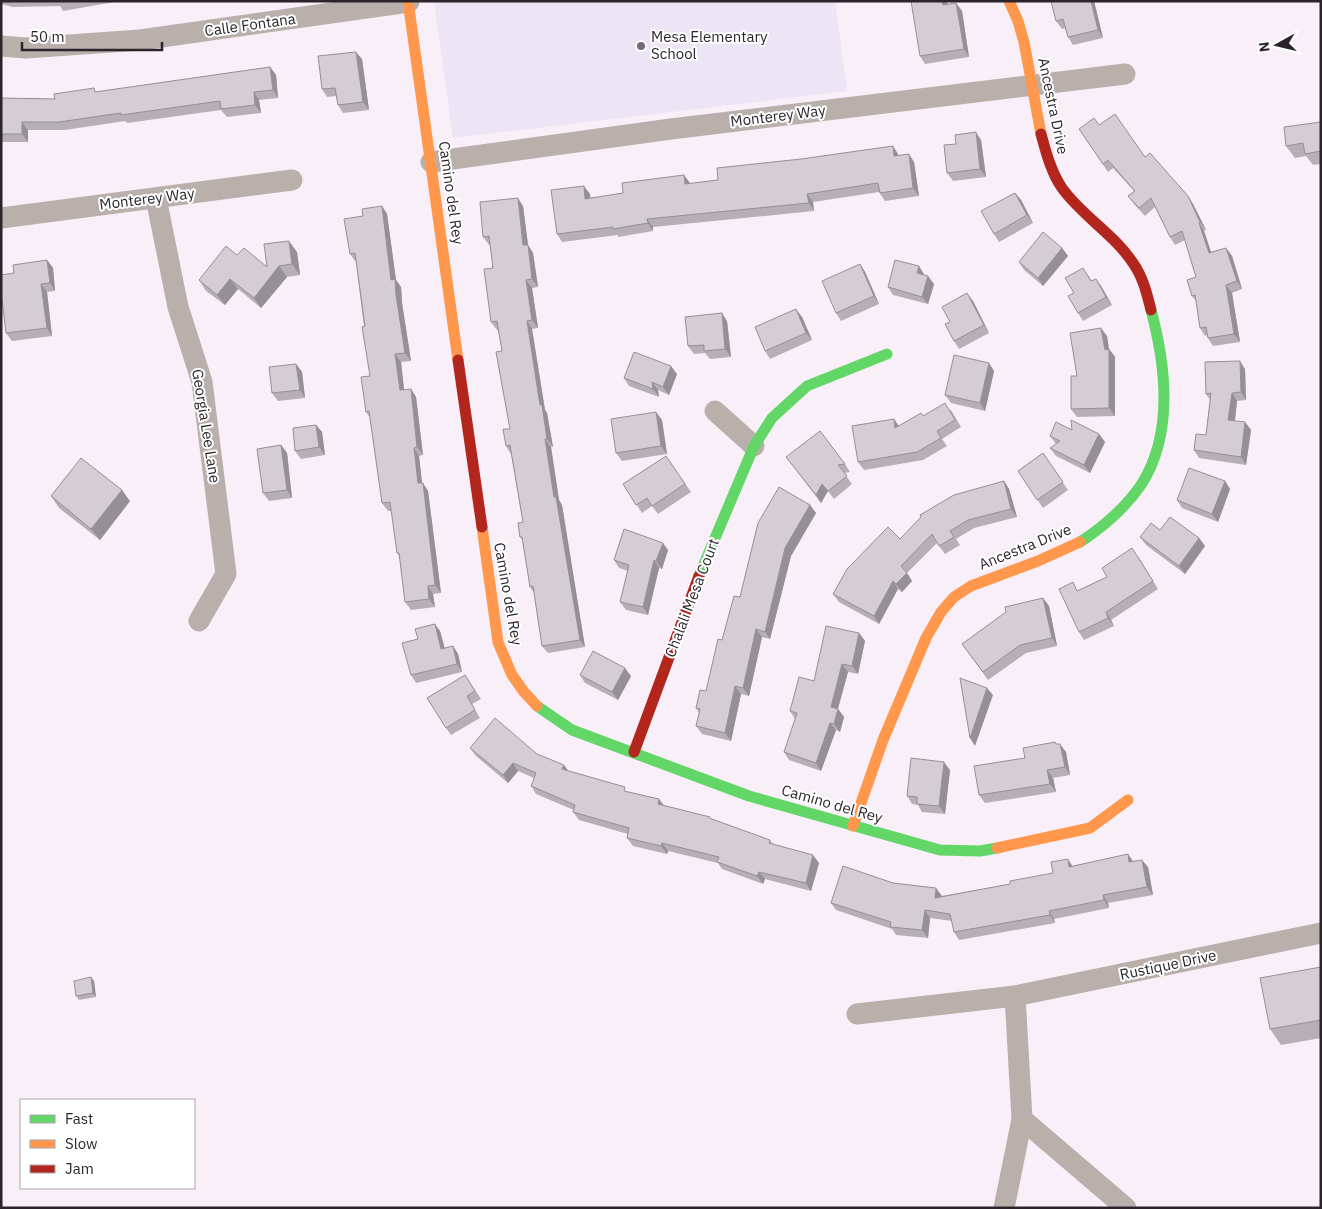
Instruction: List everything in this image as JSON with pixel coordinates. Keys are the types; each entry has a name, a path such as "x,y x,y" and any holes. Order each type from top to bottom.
{"street":[{"name":"Ancestra Drive","path":"853,826 879,750 930,628 947,603 973,584 1018,569 1072,547 1096,531 1128,502 1148,472 1160,437 1164,397 1163,357 1152,310 1140,276 1122,248 1079,208 1053,173 1043,139 1025,46 1016,13 1009,1"},
{"name":"Calle Fontana","path":"1,46 26,48 140,40 408,2"},
{"name":"Camino del Rey","path":"408,2 498,642 511,674 533,702 550,718 572,730 749,796 940,850 980,851 1026,843 1090,828 1128,800"},
{"name":"Monterey Way","path":"431,162 671,129 1125,74"},
{"name":"Monterey Way","path":"1,218 292,180"},
{"name":"Georgia Lee Lane","path":"156,198 178,307 202,382 226,574 199,621"},
{"name":"Chalali Mesa Court","path":"634,752 705,559 754,446 772,418 807,386 887,354"},
{"path":"715,411 754,446"},
{"name":"Rustique Drive","path":"857,1014 1014,996 1321,933"},
{"path":"1004,1208 1022,1119 1014,996"},
{"path":"1022,1119 1126,1208"}],"shaded area":[{"name":"Mesa Elementary School","path":"434,1 835,1 847,91 453,138"}],"building":[{"path":"911,1 942,1 943,5 956,3 964,49 920,56"},
{"path":"1051,1 1091,1 1098,30 1068,37 1063,19 1056,21"},
{"path":"356,52 363,102 338,105 335,88 322,89 318,56"},
{"path":"270,67 273,90 254,92 255,105 221,109 220,101 59,122 22,122 22,134 1,134 1,98 55,99 54,94 94,88 95,92"},
{"path":"1115,114 1145,157 1150,153 1188,196 1200,222 1209,253 1226,248 1237,281 1226,285 1234,334 1208,338 1206,327 1200,328 1195,295 1192,296 1187,280 1196,277 1182,231 1170,237 1151,198 1139,208 1128,196 1135,191 1108,160 1103,164 1079,129 1094,118 1099,125"},
{"path":"1321,122 1321,151 1305,154 1303,143 1286,146 1284,127"},
{"path":"976,132 980,169 947,173 944,145 956,144 955,135"},
{"path":"893,146 894,156 909,154 913,188 880,193 878,183 807,194 809,203 647,219 648,223 613,229 613,227 557,234 551,190 584,186 585,199 623,193 622,183 684,175 685,184 718,180 717,168"},
{"path":"1015,193 1027,215 994,234 981,211"},
{"path":"518,198 523,245 528,245 532,279 526,280 532,320 527,321 540,405 542,405 554,497 556,497 580,640 542,646 533,586 530,587 522,537 520,537 518,523 523,522 510,445 506,446 503,429 510,429 496,352 502,351 497,321 491,322 484,269 493,268 489,236 483,237 480,202"},
{"path":"382,206 391,280 395,279 405,353 395,354 400,390 411,389 417,447 414,448 418,483 423,483 435,585 428,586 429,599 405,602 390,502 382,503 369,411 366,412 361,377 370,376 362,327 365,326 355,253 350,254 344,219 363,216 362,209"},
{"path":"1043,232 1062,248 1038,278 1019,262"},
{"path":"289,241 292,264 279,266 254,298 230,279 217,295 199,280 226,246 237,255 244,248 267,267 264,244"},
{"path":"47,260 50,283 41,284 47,328 6,333 1,275 14,273 13,265"},
{"path":"895,260 919,266 917,273 928,276 922,297 888,287"},
{"path":"860,264 874,296 836,313 822,281"},
{"path":"1083,268 1091,281 1096,279 1106,297 1078,313 1068,296 1074,293 1065,278"},
{"path":"967,293 984,325 954,341 945,324 950,322 942,307"},
{"path":"796,309 806,333 765,351 755,327"},
{"path":"722,313 725,349 704,351 704,345 688,346 685,317"},
{"path":"1101,328 1105,350 1109,349 1109,408 1071,409 1071,376 1077,376 1070,333"},
{"path":"634,352 671,366 663,387 652,382 653,389 624,378"},
{"path":"954,355 989,363 980,403 945,395"},
{"path":"1240,361 1241,392 1232,393 1228,420 1245,422 1241,457 1194,450 1196,434 1206,435 1211,393 1206,394 1205,362"},
{"path":"296,364 300,390 272,393 269,367"},
{"path":"945,403 955,420 937,431 941,438 917,452 858,462 852,426 894,419 895,428 921,413 923,416"},
{"path":"656,412 661,446 616,453 611,419"},
{"path":"1071,420 1099,434 1084,465 1050,448 1060,441 1050,436 1056,422 1072,430"},
{"path":"316,425 319,447 295,451 293,428"},
{"path":"820,431 845,464 838,465 847,476 828,491 822,484 816,495 786,457"},
{"path":"281,445 287,490 263,493 257,449"},
{"path":"1043,453 1063,482 1037,500 1018,471"},
{"path":"666,456 685,484 652,506 647,498 636,505 623,484"},
{"path":"81,458 122,490 91,529 51,496"},
{"path":"1189,468 1225,481 1212,514 1177,500"},
{"path":"1004,481 1011,509 968,520 950,531 954,537 939,546 932,534 901,566 907,573 896,584 893,581 874,616 833,594 847,569 888,527 900,539 921,517 920,515 954,495"},
{"path":"779,487 810,505 785,548 765,632 756,629 743,688 735,686 725,733 696,726 700,709 696,708 700,690 706,691 718,639 722,640 734,596 740,597 758,523"},
{"path":"1170,517 1199,538 1179,566 1140,537 1151,523 1160,530"},
{"path":"624,529 663,543 656,561 654,560 643,607 620,602 629,565 614,560"},
{"path":"1132,548 1153,581 1106,612 1108,618 1079,632 1059,589 1073,582 1077,591 1107,577 1102,568"},
{"path":"1043,598 1052,638 1020,645 983,672 962,644 1006,612 1005,607"},
{"path":"435,624 441,649 453,646 457,664 411,675 402,643 418,639 415,629"},
{"path":"826,626 859,633 852,666 842,664 831,707 838,709 834,724 830,723 816,763 784,752 797,713 790,711 799,677 814,681"},
{"path":"593,651 625,668 612,692 580,675"},
{"path":"465,675 475,691 467,696 475,710 446,728 427,698"},
{"path":"960,678 987,688 970,738"},
{"path":"495,718 537,754 564,765 562,769 625,787 624,791 659,799 658,804 710,817 770,840 769,843 813,855 806,883 759,872 757,876 717,862 719,857 662,843 661,846 627,838 629,828 573,812 575,805 531,786 536,773 513,763 503,775 470,748"},
{"path":"1055,742 1060,744 1065,767 1047,770 1050,784 979,795 974,766 1025,758 1023,748"},
{"path":"911,758 944,762 939,806 917,804 917,797 907,796"},
{"path":"1128,854 1129,862 1142,860 1147,887 1103,895 1104,900 1049,911 1050,915 954,932 950,914 925,910 922,930 890,927 891,922 831,903 843,866 893,883 936,888 935,898 1010,884 1010,881 1053,873 1051,862 1068,859 1069,867"},
{"path":"1321,967 1321,1020 1270,1029 1260,978"},
{"path":"91,977 93,993 76,996 74,981"}],"traffic: fast":[{"path":"1080,542 1113,516 1135,493 1152,465 1159,444 1163,422 1163,377 1151,310"},
{"path":"699,576 754,446 772,418 807,386 887,354"},
{"path":"537,706 572,730 749,796 940,850 980,851 997,848"}],"traffic: slow":[{"path":"408,1 458,360"},
{"path":"1009,1 1018,21 1024,42 1041,134"},
{"path":"482,527 498,642 512,675 537,706"},
{"path":"853,826 883,740 926,638 941,612 954,597 971,586 1038,561 1080,542"},
{"path":"997,848 1090,828 1128,800"}],"traffic: jam":[{"path":"1041,134 1058,182 1070,198 1117,243 1133,263 1142,280 1151,310"},
{"path":"458,360 482,527"},
{"path":"634,752 699,576"}],"place":[{"name":"Mesa Elementary School","path":"641,46"}]}
